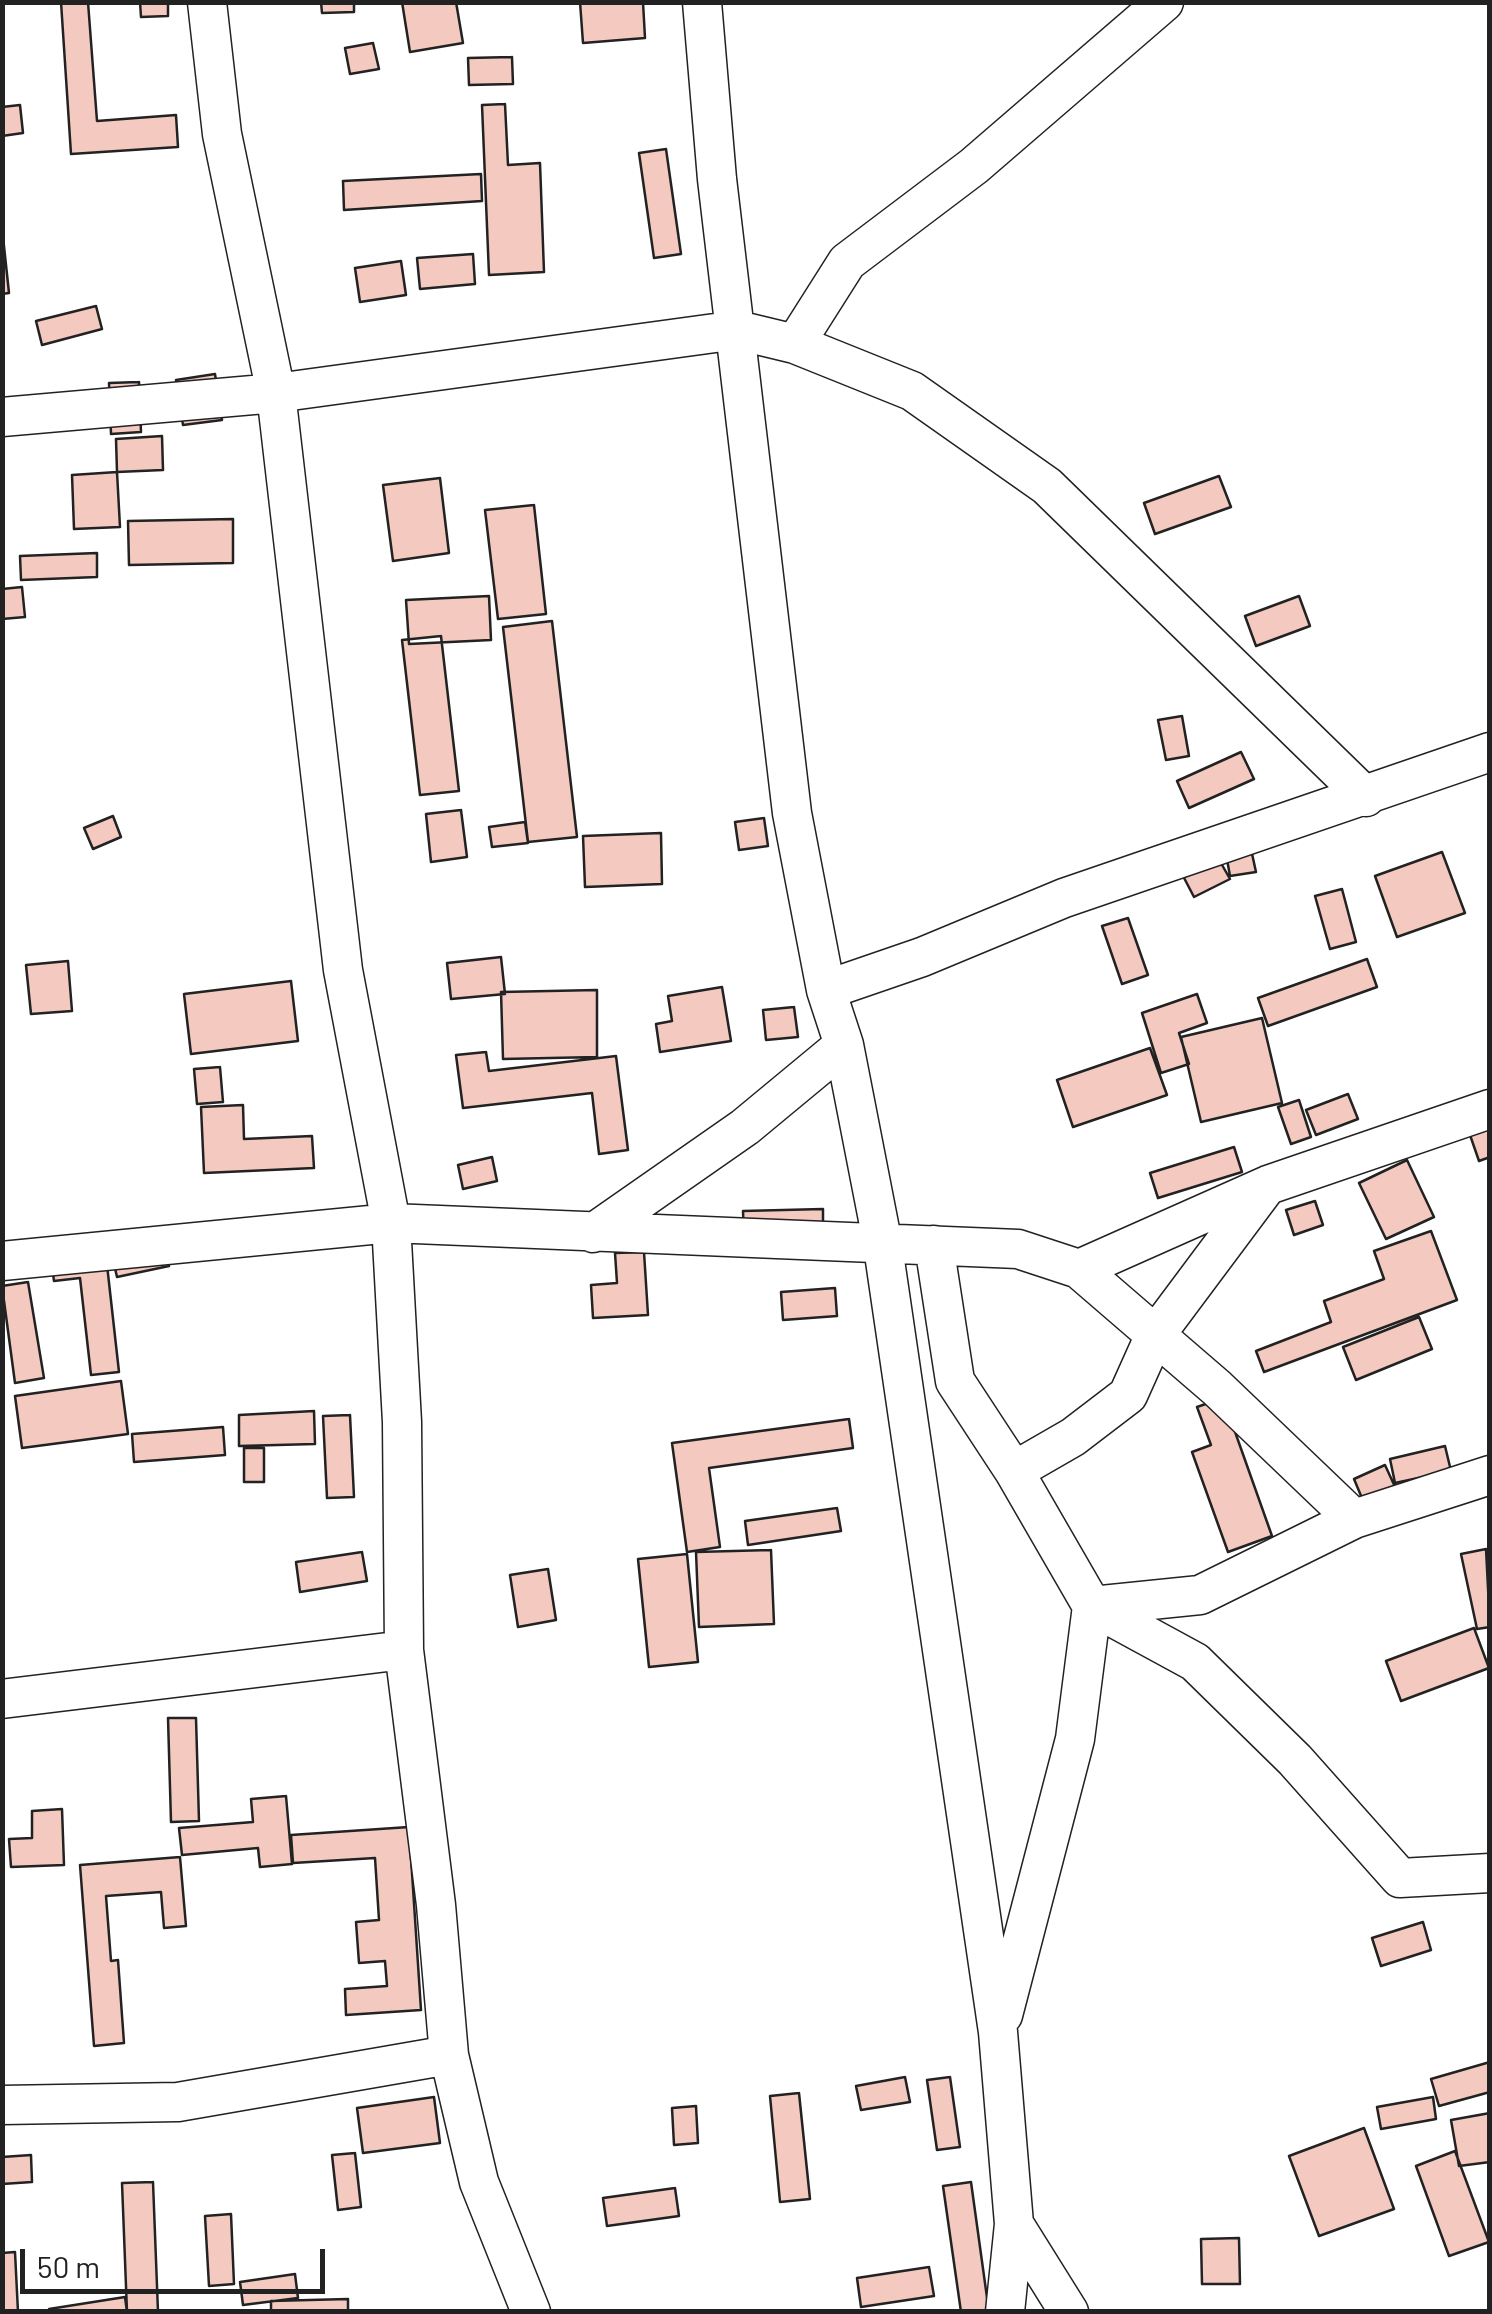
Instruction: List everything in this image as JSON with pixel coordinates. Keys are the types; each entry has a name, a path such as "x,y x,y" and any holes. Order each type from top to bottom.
{"street":[{"path":"206,2 222,134 276,393 343,970 391,1223 402,1422 404,1650 436,1905 448,2055 479,2182 531,2312"},
{"path":"702,2 717,179 738,330 792,813 826,990 844,1045 882,1240 998,2032 1014,2224 1006,2312"},
{"path":"795,344 847,262 974,166 1164,2"},
{"path":"2,417 276,393 738,330 795,344 912,391 1046,486 1366,797"},
{"path":"826,990 922,957 1064,898 1490,752"},
{"path":"593,1232 745,1127 844,1045"},
{"path":"1079,1269 1268,1185 1490,1110"},
{"path":"1014,1471 1073,1437 1128,1395 1154,1337 1268,1185"},
{"path":"2,1261 391,1223 882,1240 1018,1249 1079,1269 1218,1388 1354,1519"},
{"path":"934,1245 955,1381 1014,1471 1092,1606 1195,1662 1295,1760 1400,1878 1490,1873"},
{"path":"1092,1606 1200,1595 1354,1519 1490,1475"},
{"path":"998,2032 1075,1738 1092,1606"},
{"path":"2,1699 404,1650"},
{"path":"2,2105 178,2102 448,2055"},
{"path":"1014,2224 1069,2312"}],"building":[{"path":"61,2 88,2 97,121 176,115 178,147 71,154"},
{"path":"140,2 168,2 168,16 141,17"},
{"path":"321,2 354,2 354,12 322,13"},
{"path":"402,2 456,2 463,43 410,52"},
{"path":"580,2 643,2 645,38 583,43"},
{"path":"373,43 379,69 350,74 345,48"},
{"path":"512,57 513,84 469,85 468,58"},
{"path":"505,104 508,165 540,163 544,272 489,275 482,105"},
{"path":"20,105 23,133 2,136 2,107"},
{"path":"666,149 681,254 654,258 639,153"},
{"path":"481,174 482,201 344,210 343,181"},
{"path":"2,237 9,293 2,294"},
{"path":"473,254 475,284 420,289 417,258"},
{"path":"401,261 406,295 360,302 355,268"},
{"path":"96,306 102,329 42,345 36,321"},
{"path":"215,374 222,420 183,425 176,380"},
{"path":"139,382 141,432 111,434 109,383"},
{"path":"162,436 163,470 117,472 116,439"},
{"path":"117,472 120,527 74,529 72,475"},
{"path":"1219,476 1231,507 1155,534 1144,503"},
{"path":"440,478 449,553 393,561 383,485"},
{"path":"534,505 546,614 498,619 485,510"},
{"path":"233,519 233,563 129,565 128,521"},
{"path":"97,553 97,577 21,580 20,556"},
{"path":"22,587 25,617 2,619 2,589"},
{"path":"489,596 491,640 409,644 406,600"},
{"path":"1299,596 1310,626 1256,646 1245,616"},
{"path":"552,621 577,837 528,842 503,627"},
{"path":"441,636 459,791 420,795 402,640"},
{"path":"1182,716 1189,756 1166,760 1158,720"},
{"path":"1241,752 1254,779 1189,808 1177,781"},
{"path":"461,810 467,857 431,862 426,814"},
{"path":"113,816 121,837 93,849 84,828"},
{"path":"764,818 768,846 739,850 735,822"},
{"path":"525,822 528,843 492,847 489,827"},
{"path":"661,833 662,884 585,887 583,836"},
{"path":"1251,849 1256,872 1230,876 1226,854"},
{"path":"1442,852 1465,913 1397,937 1375,876"},
{"path":"1217,856 1230,879 1194,897 1182,874"},
{"path":"1342,889 1356,942 1330,949 1315,896"},
{"path":"1128,918 1148,975 1122,984 1102,926"},
{"path":"501,957 505,994 451,999 447,963"},
{"path":"1367,959 1377,987 1268,1026 1258,998"},
{"path":"68,961 72,1011 31,1014 26,965"},
{"path":"291,981 298,1041 191,1054 184,994"},
{"path":"722,987 731,1041 660,1052 656,1024 672,1021 668,996"},
{"path":"597,990 597,1057 503,1059 501,992"},
{"path":"1197,994 1207,1023 1179,1033 1189,1064 1161,1073 1142,1013"},
{"path":"794,1007 798,1037 766,1040 763,1010"},
{"path":"1262,1018 1282,1103 1201,1122 1181,1037"},
{"path":"1150,1048 1167,1095 1073,1127 1057,1080"},
{"path":"486,1052 489,1071 616,1056 628,1150 599,1154 592,1093 463,1108 456,1055"},
{"path":"220,1067 223,1102 197,1104 194,1069"},
{"path":"1348,1094 1358,1119 1316,1135 1306,1110"},
{"path":"1299,1100 1311,1137 1291,1144 1278,1107"},
{"path":"243,1105 244,1139 312,1136 314,1168 204,1173 201,1107"},
{"path":"1490,1128 1490,1157 1479,1161 1470,1135"},
{"path":"1234,1147 1242,1172 1158,1198 1150,1173"},
{"path":"492,1157 497,1181 463,1189 458,1165"},
{"path":"1407,1160 1434,1217 1386,1239 1359,1183"},
{"path":"1315,1201 1323,1225 1294,1235 1286,1210"},
{"path":"823,1209 823,1237 744,1240 743,1211"},
{"path":"1431,1231 1457,1300 1264,1372 1256,1351 1331,1322 1324,1301 1384,1279 1374,1251"},
{"path":"163,1240 169,1266 117,1277 111,1251"},
{"path":"105,1247 119,1372 91,1375 80,1278 54,1281 50,1253"},
{"path":"644,1252 648,1315 593,1318 591,1285 617,1283 615,1253"},
{"path":"28,1282 44,1378 15,1383 2,1286"},
{"path":"835,1288 837,1316 783,1320 781,1292"},
{"path":"1419,1317 1432,1349 1356,1380 1343,1347"},
{"path":"121,1381 128,1434 22,1448 15,1396"},
{"path":"1223,1398 1272,1536 1228,1552 1192,1452 1211,1445 1197,1407"},
{"path":"314,1411 315,1444 239,1446 239,1415"},
{"path":"350,1415 354,1497 327,1498 323,1416"},
{"path":"849,1419 853,1448 709,1468 720,1547 687,1552 672,1443"},
{"path":"223,1427 225,1455 134,1462 132,1434"},
{"path":"1445,1446 1451,1471 1395,1483 1390,1459"},
{"path":"244,1448 264,1448 264,1482 244,1482"},
{"path":"1385,1465 1396,1489 1364,1503 1354,1479"},
{"path":"837,1508 841,1531 748,1545 745,1521"},
{"path":"1486,1549 1490,1627 1477,1629 1461,1554"},
{"path":"771,1550 774,1624 699,1627 696,1552"},
{"path":"362,1552 367,1581 300,1592 296,1562"},
{"path":"687,1554 698,1662 649,1667 638,1559"},
{"path":"548,1569 556,1620 518,1627 510,1575"},
{"path":"1474,1628 1489,1668 1401,1701 1386,1661"},
{"path":"168,1718 196,1718 199,1821 171,1822"},
{"path":"286,1796 292,1864 260,1867 258,1848 182,1855 179,1828 253,1822 251,1799"},
{"path":"62,1809 64,1865 11,1867 9,1839 32,1838 32,1811"},
{"path":"409,1827 421,2010 346,2015 345,1989 387,1986 385,1961 359,1963 356,1922 379,1920 375,1858 293,1863 291,1835"},
{"path":"180,1857 186,1926 164,1928 161,1892 106,1896 111,1961 118,1960 124,2043 94,2046 80,1865"},
{"path":"1423,1922 1431,1950 1381,1966 1372,1938"},
{"path":"1490,2062 1490,2092 1439,2106 1431,2079"},
{"path":"905,2077 910,2102 861,2110 856,2086"},
{"path":"950,2077 960,2147 937,2150 927,2080"},
{"path":"799,2093 810,2199 780,2202 770,2096"},
{"path":"434,2097 440,2143 363,2153 357,2108"},
{"path":"1433,2097 1436,2119 1381,2129 1377,2107"},
{"path":"696,2106 698,2143 674,2145 672,2108"},
{"path":"1490,2113 1490,2162 1459,2166 1451,2120"},
{"path":"1364,2128 1394,2209 1319,2236 1289,2156"},
{"path":"1455,2151 1489,2242 1449,2256 1416,2166"},
{"path":"355,2153 361,2207 338,2210 332,2155"},
{"path":"31,2155 32,2182 2,2184 2,2157"},
{"path":"153,2182 158,2312 127,2312 122,2183"},
{"path":"971,2182 989,2312 961,2312 943,2186"},
{"path":"675,2188 679,2216 607,2226 603,2198"},
{"path":"231,2214 234,2284 209,2286 205,2216"},
{"path":"1239,2238 1240,2284 1202,2284 1201,2239"},
{"path":"15,2252 18,2312 2,2312 2,2253"},
{"path":"929,2267 934,2296 861,2307 857,2278"},
{"path":"295,2274 298,2298 243,2305 240,2282"},
{"path":"125,2297 127,2312 49,2312 49,2309"},
{"path":"348,2299 348,2312 271,2312 271,2301"}]}
